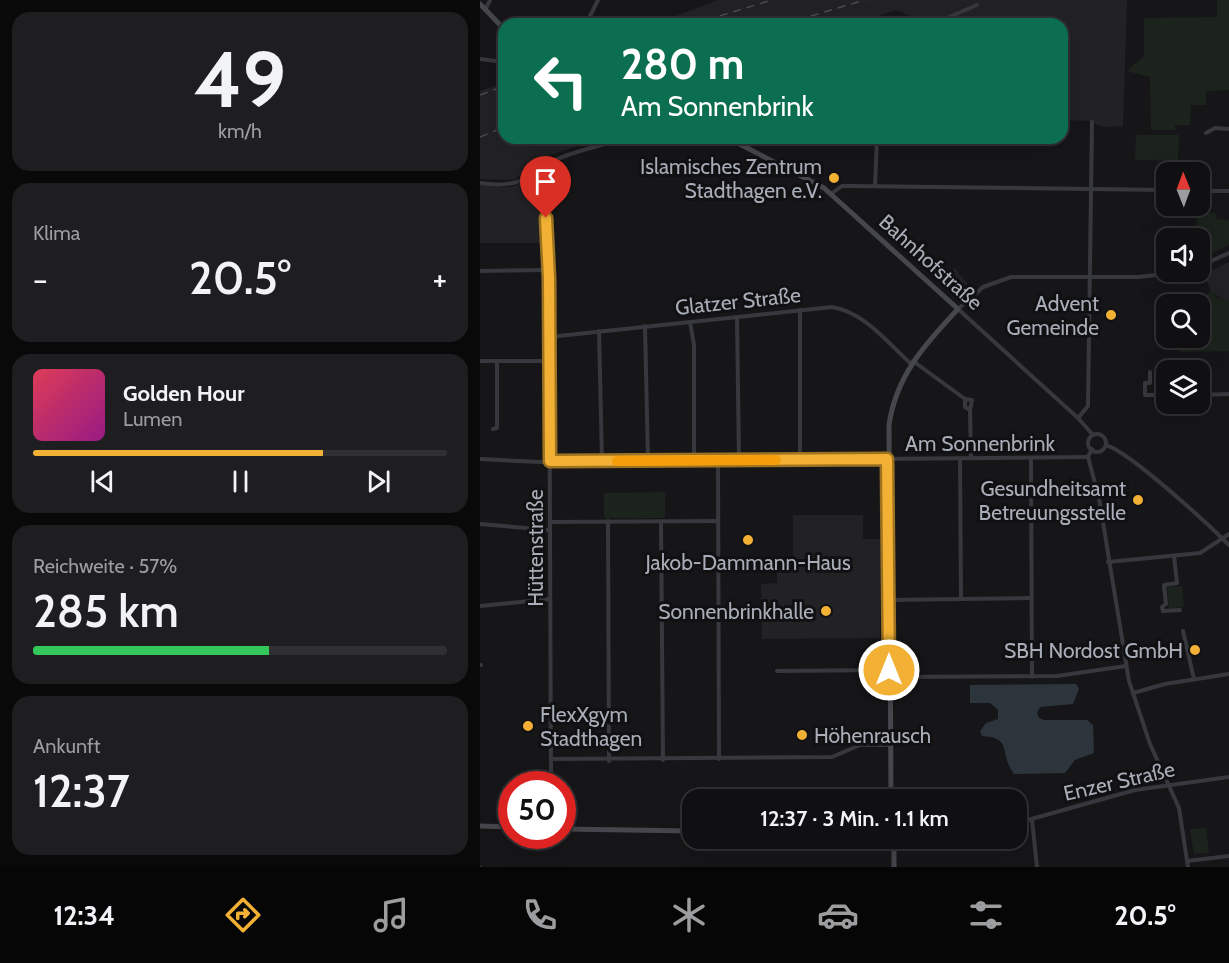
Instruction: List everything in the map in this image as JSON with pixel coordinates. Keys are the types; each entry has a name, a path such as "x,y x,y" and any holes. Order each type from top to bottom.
{"main road":[{"path":"480,4 498,23"},
{"name":"Bahnhofstraße","path":"739,144 831,194 958,309"},
{"path":"891,789 887,459 892,407 911,362 958,309"},
{"path":"480,826 498,827"},
{"path":"576,829 682,831"},
{"path":"894,849 894,867"}],"street":[{"path":"485,10 490,0"},
{"path":"589,18 598,0"},
{"path":"947,18 976,5"},
{"path":"480,59 498,61"},
{"path":"1078,418 1088,406 1092,122"},
{"path":"1206,133 1215,128 1229,128"},
{"path":"480,183 513,184 530,177 566,155 603,144"},
{"path":"875,186 877,144"},
{"name":"Hüttenstraße","path":"543,168 547,188 546,239 549,270 551,771"},
{"path":"831,194 842,186 1156,190"},
{"path":"1210,191 1229,191"},
{"path":"1210,262 1229,253"},
{"path":"480,271 549,270"},
{"path":"958,309 983,287 1000,279 1023,276 1138,277 1156,275"},
{"name":"Glatzer Straße","path":"549,337 832,307 851,312 911,362 965,399 965,406 969,410 971,458"},
{"name":"Bahnhofstraße","path":"958,309 1078,418 1093,435"},
{"path":"800,310 800,460"},
{"path":"737,317 739,460"},
{"path":"690,322 694,345 694,460"},
{"path":"645,327 648,460"},
{"path":"599,332 602,461"},
{"path":"480,361 549,361"},
{"path":"493,429 497,429 497,361"},
{"path":"1150,372 1150,383 1145,383 1145,395 1156,395"},
{"path":"1210,395 1229,394"},
{"path":"1188,867 1179,808 1150,744 1132,693 1126,666 1099,498 1088,458 1092,450 1089,442 1093,435 1102,435 1106,445 1122,453 1229,545"},
{"path":"1092,450 1100,451 1106,445"},
{"path":"960,458 961,599"},
{"path":"1031,458 1032,677"},
{"name":"Am Sonnenbrink","path":"480,459 602,461 1088,458"},
{"path":"718,460 719,759"},
{"path":"550,522 718,520"},
{"path":"608,521 609,761"},
{"path":"661,521 663,760"},
{"path":"480,524 550,530"},
{"path":"1108,562 1200,553 1221,537 1229,534"},
{"path":"1174,556 1177,583 1164,585 1166,604 1162,607 1163,611 1180,610"},
{"path":"480,606 550,598"},
{"path":"888,600 1032,598"},
{"path":"1183,631 1194,679"},
{"path":"889,677 1078,675 1126,666"},
{"path":"777,671 889,670"},
{"path":"1132,693 1194,679 1229,674"},
{"path":"551,759 609,761 832,757 853,747 889,745"},
{"name":"Enzer Straße","path":"1027,821 1120,794 1170,784 1229,777"},
{"path":"1032,820 1037,867"},
{"path":"1187,861 1229,856"}],"shaded area":[{"path":"718,0 1127,0 1123,126 1103,127 1089,121 1068,120 1068,18 915,18 896,10 871,18 670,18"},
{"path":"1217,0 1229,0 1229,90 1206,91 1206,105 1191,105 1190,125 1175,125 1175,130 1151,130 1150,77 1127,71 1144,56 1144,18 1217,17"},
{"path":"498,85 498,144 584,144 550,155 514,180 480,179 480,91"},
{"path":"1136,135 1179,135 1178,161 1135,160"},
{"path":"541,175 544,188 545,243 480,243 480,185 512,187"},
{"path":"1210,213 1215,213 1217,219 1229,220 1229,245 1210,254 1210,228 1197,228 1196,216 1210,216"},
{"path":"1229,262 1229,301 1211,292 1207,282 1210,282 1210,271"},
{"path":"955,268 968,285 957,297 937,281"},
{"path":"1211,292 1217,298 1229,301 1229,351 1180,352 1180,348 1210,348 1210,294 1208,294"},
{"path":"665,492 665,518 604,518 604,493"},
{"path":"793,515 863,515 863,539 881,539 880,638 762,639 761,584 777,583 777,565 793,564"},
{"path":"1182,586 1184,607 1169,609 1167,587"},
{"path":"1076,684 1079,689 1073,704 1040,707 1037,713 1039,718 1044,720 1087,720 1093,725 1094,753 1075,760 1065,773 1014,774 1002,743 992,737 982,736 980,731 986,723 998,719 998,710 990,703 970,703 970,685"},
{"path":"1206,828 1209,853 1194,854 1190,829"}],"railway":[{"path":"713,18 772,0"},
{"path":"804,18 865,0"},
{"path":"480,95 498,88"},
{"path":"480,137 498,130"}],"slow traffic":[{"path":"617,461 776,460"}],"place":[{"name":"Islamisches Zentrum Stadthagen e.V.","path":"834,178"},
{"name":"Advent Gemeinde","path":"1111,315"},
{"name":"Gesundheitsamt Betreuungsstelle","path":"1138,500"},
{"name":"Jakob-Dammann-Haus","path":"748,540"},
{"name":"Sonnenbrinkhalle","path":"826,611"},
{"name":"SBH Nordost GmbH","path":"1195,650"},
{"name":"FlexXgym Stadthagen","path":"528,726"},
{"name":"Höhenrausch","path":"802,735"}],"route":[{"path":"546,218 549,278 550,461 887,459 889,670"}]}
